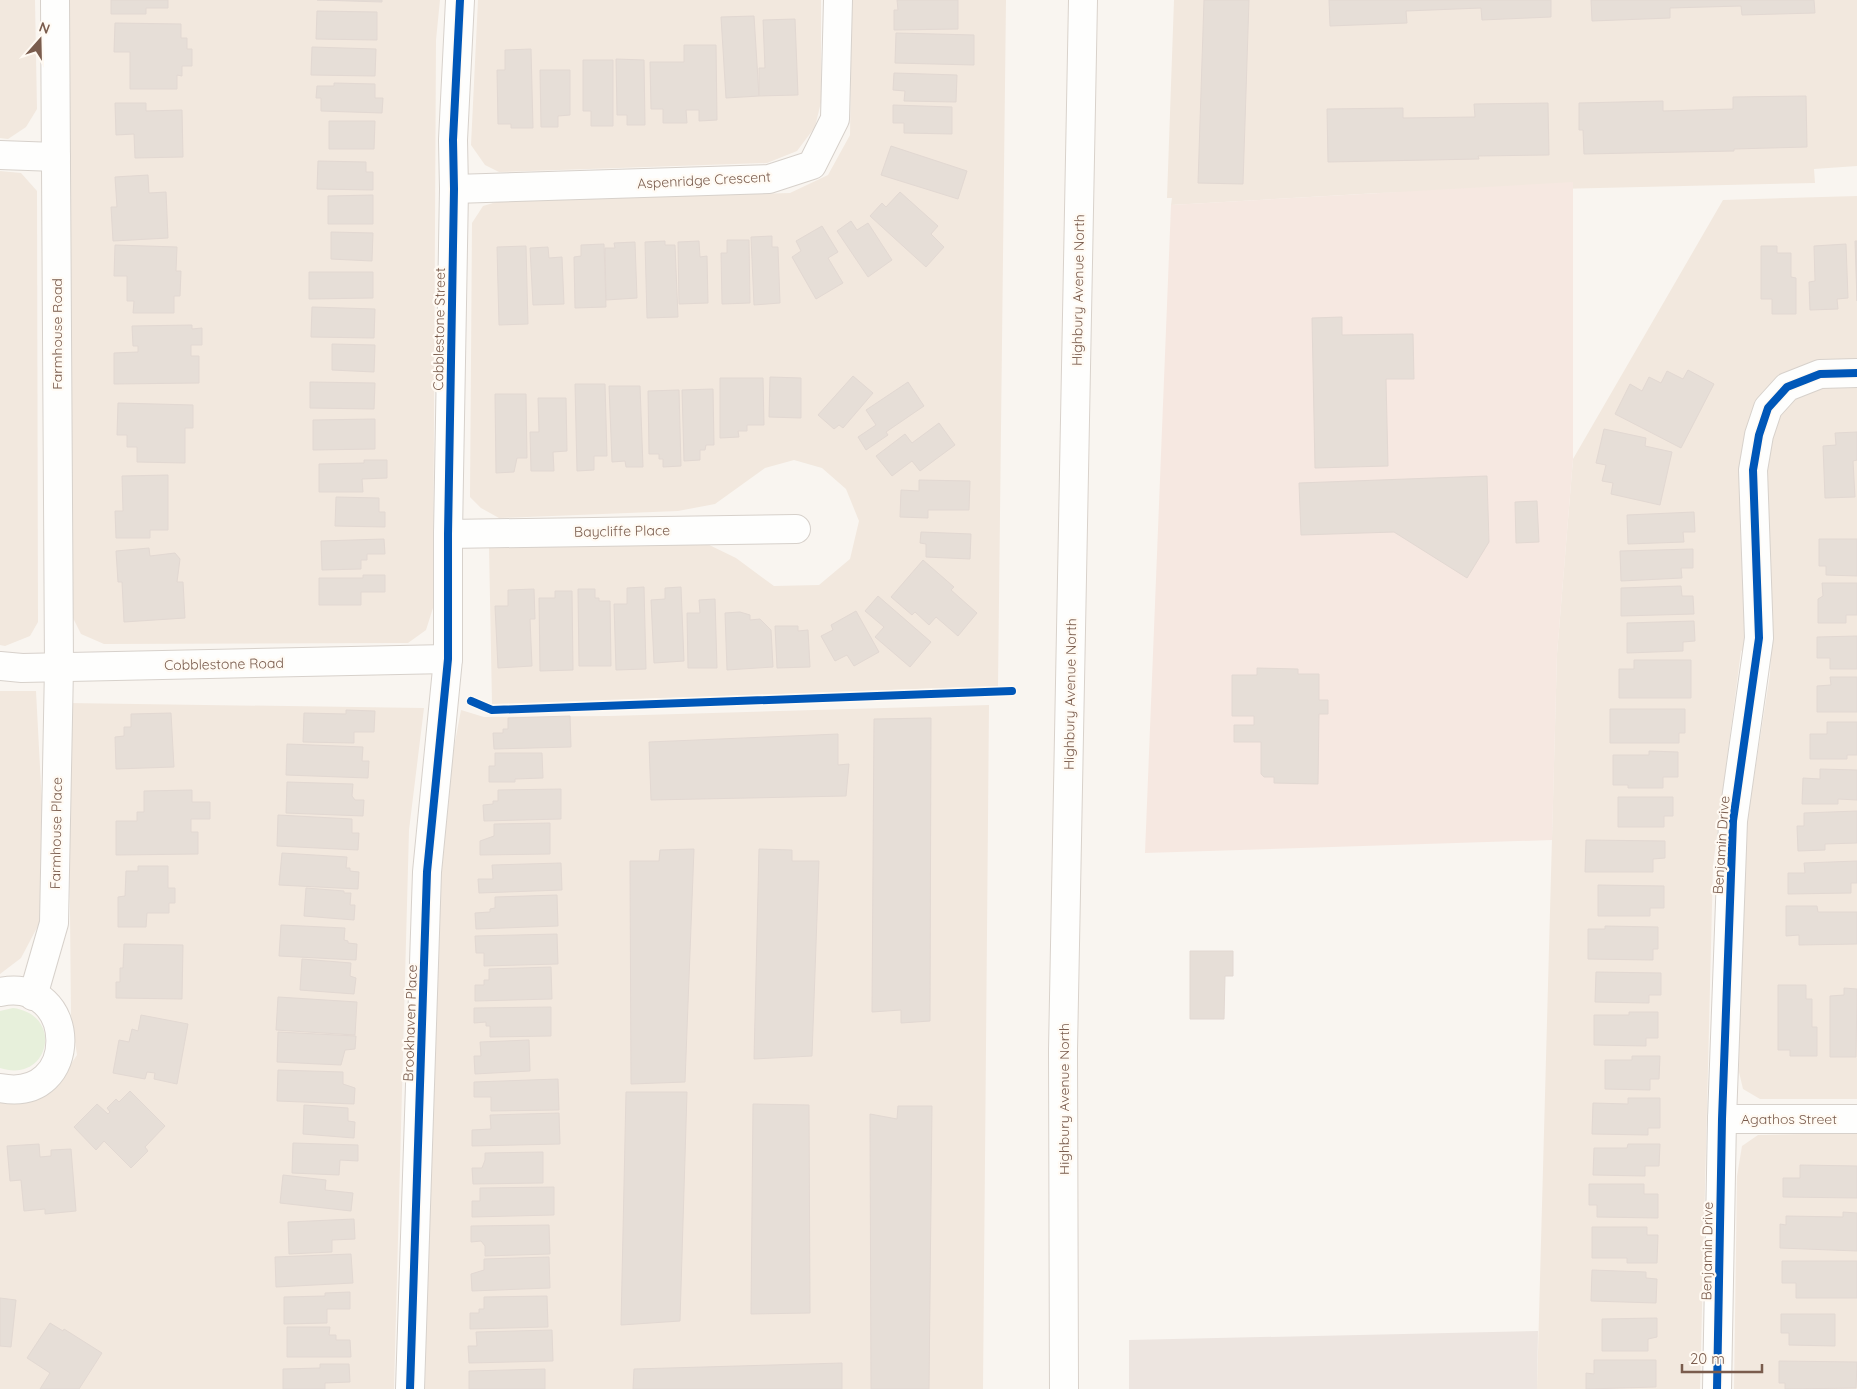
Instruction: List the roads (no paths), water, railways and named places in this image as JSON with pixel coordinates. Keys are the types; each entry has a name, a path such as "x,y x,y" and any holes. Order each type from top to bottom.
{"street":[{"name":"Farmhouse Road","path":"55,0 59,667"},
{"name":"Cobblestone Street","path":"448,659 453,140 460,0"},
{"name":"Aspenridge Crescent","path":"454,189 769,179 812,165 835,119 838,0"},
{"name":"Highbury Avenue North","path":"1064,1389 1063,1050 1083,0"},
{"path":"0,155 56,156"},
{"name":"Benjamin Drive","path":"1717,1389 1722,1119 1733,821 1759,638 1753,470 1759,435 1768,408 1787,387 1820,374 1857,373"},
{"name":"Baycliffe Place","path":"448,534 796,528"},
{"name":"Cobblestone Road","path":"0,666 22,668 448,659"},
{"name":"Brookhaven Place","path":"410,1389 427,872 448,659"},
{"name":"Farmhouse Place","path":"33,996 54,923 59,667"},
{"path":"0,992 18,991 33,996 47,1005 57,1018 62,1034 61,1051 54,1067 43,1079 28,1087 12,1090 0,1088"},
{"name":"Agathos Street","path":"1722,1119 1857,1119"}]}
